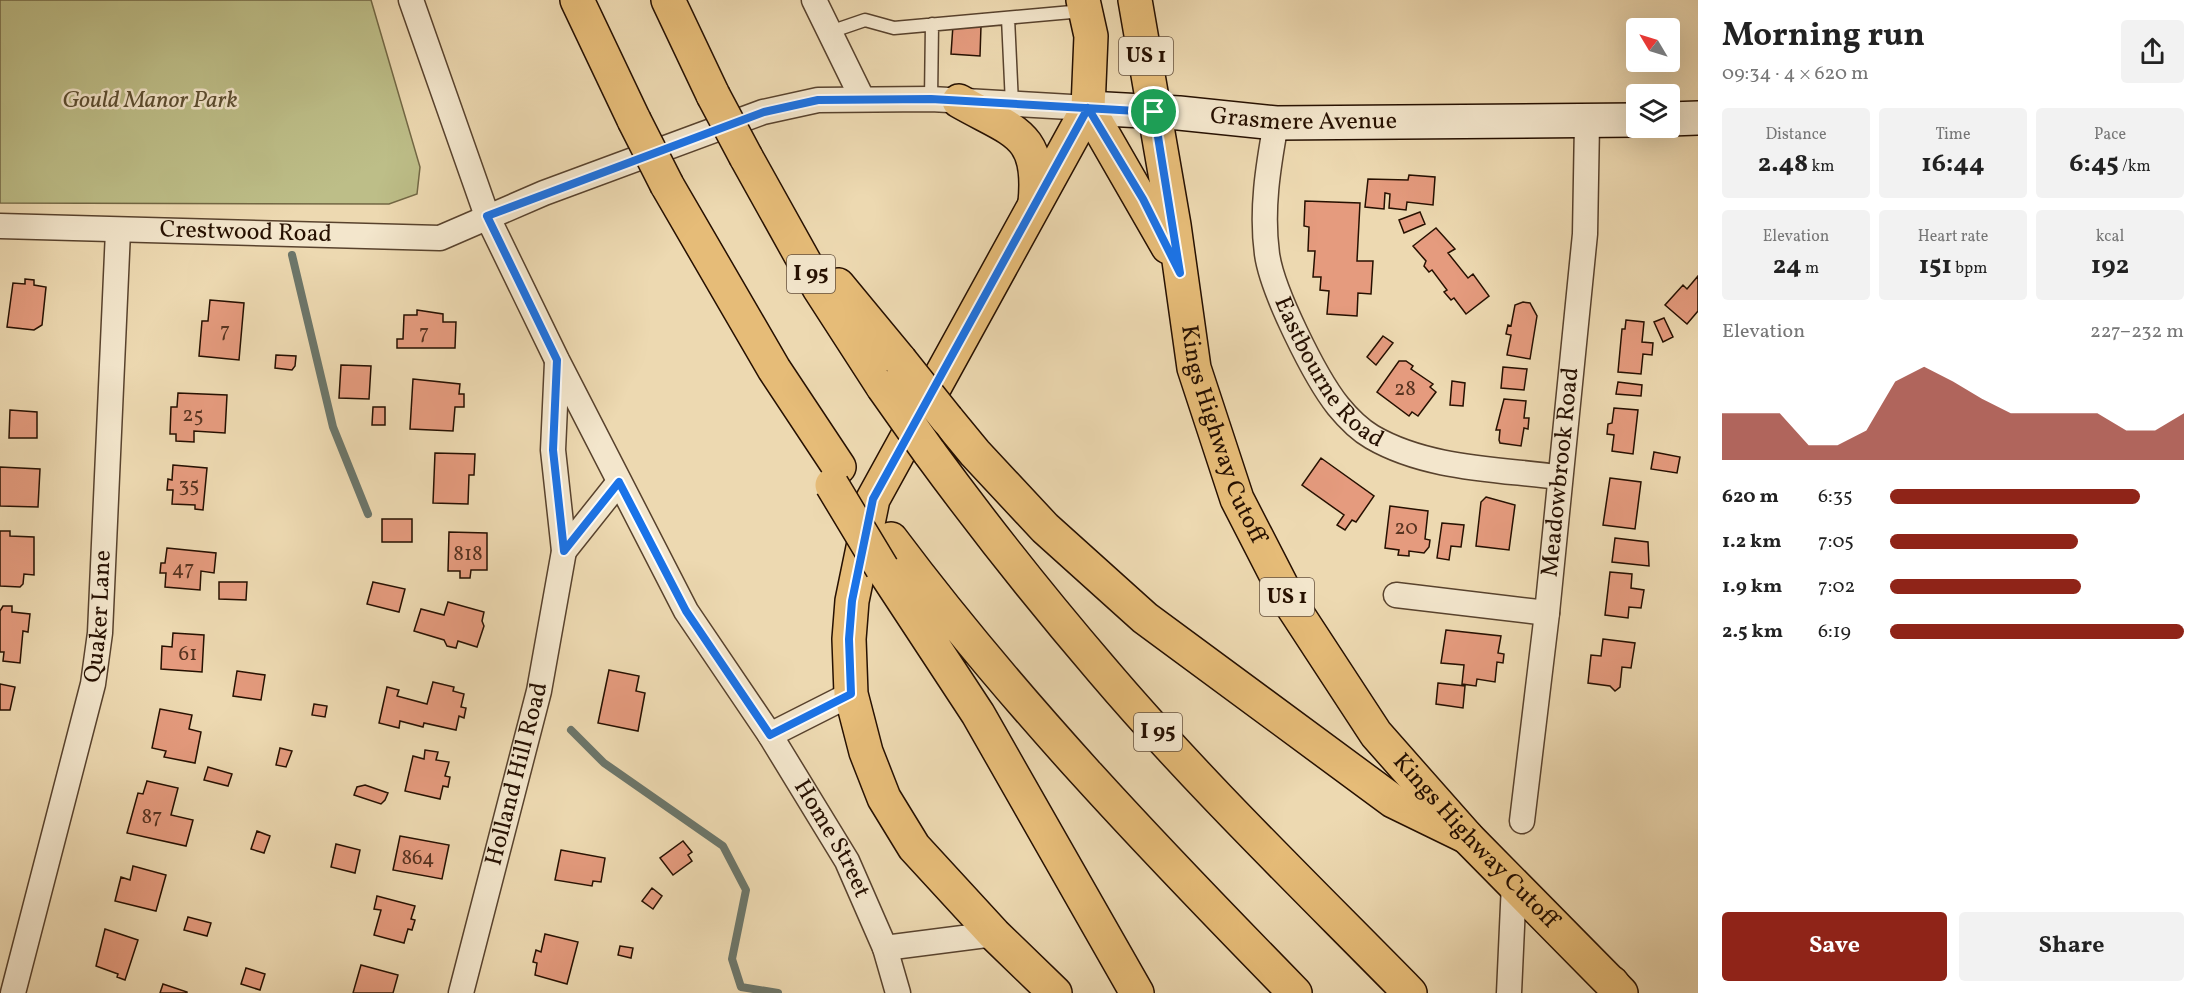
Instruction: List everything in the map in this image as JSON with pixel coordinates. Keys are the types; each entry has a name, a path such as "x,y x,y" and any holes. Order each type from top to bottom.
{"main road":[{"path":"577,0 667,185 836,476 887,554 1137,993"},
{"path":"668,0 713,95 770,202 892,373 947,419 975,453 1045,528 1145,618 1393,801 1467,837"},
{"name":"Kings Highway Cutoff","path":"1135,0 1194,368 1237,499 1291,604 1376,734 1467,837 1617,990"},
{"name":"US 1","path":"1055,993 994,934 914,847 884,798 866,752 851,694 849,639 852,601 873,499 1035,209 1088,108 1092,36 1084,5"},
{"path":"945,100 1013,132 1029,146 1034,154 1038,176 1035,209"},
{"path":"1088,108 1143,199 1180,273"},
{"name":"I 95","path":"892,373 929,452 986,529 1103,671 1237,816 1410,993"},
{"path":"887,554 977,650 1042,726 1295,993"}],"street":[{"path":"411,0 487,216"},
{"path":"814,0 862,98"},
{"name":"Grasmere Avenue","path":"487,216 764,112 818,100 862,98 945,100 1154,112 1276,123 1587,123 1626,121"},
{"path":"1680,118 1698,117"},
{"name":"Eastbourne Road","path":"1276,123 1266,175 1267,257 1272,279 1307,354 1339,407 1371,436 1404,452 1438,461 1558,477"},
{"name":"Meadowbrook Road","path":"1522,821 1547,613 1558,477 1584,234 1587,123"},
{"name":"Crestwood Road","path":"0,226 440,238 487,216"},
{"name":"Home Street","path":"487,216 557,360 686,611 770,735 847,861 885,948 898,993"},
{"name":"Quaker Lane","path":"13,993 93,684 100,633 118,231"},
{"name":"Holland Hill Road","path":"461,993 539,691 564,551 553,450 557,360"},
{"name":"Holland Hill Road","path":"564,551 619,482"},
{"path":"1396,595 1547,613"},
{"path":"770,735 851,694"},
{"path":"1509,993 1514,883"},
{"path":"885,948 994,934"}],"lane":[{"path":"830,32 865,20 894,28 1008,18 1084,5"},
{"path":"1008,18 1012,104"},
{"path":"932,24 945,100"}],"green space":[{"name":"Gould Manor Park","path":"0,0 371,0 420,167 417,194 389,204 0,203"}],"building":[{"path":"953,25 981,26 980,56 951,54"},
{"path":"1409,175 1435,177 1433,205 1407,202 1406,210 1389,208 1390,194 1385,193 1384,209 1365,207 1368,179 1408,180"},
{"path":"1305,201 1360,203 1357,261 1373,261 1371,294 1358,293 1357,316 1327,314 1329,291 1320,290 1321,277 1313,277 1315,251 1308,251 1309,227 1304,226"},
{"path":"1420,212 1425,224 1404,233 1399,220"},
{"path":"1436,228 1455,249 1448,253 1468,278 1473,274 1489,296 1466,314 1454,298 1451,300 1444,292 1447,290 1432,270 1429,272 1424,266 1426,261 1413,246"},
{"path":"1698,276 1698,311 1687,324 1665,305 1683,285 1687,289"},
{"path":"25,279 34,280 34,285 46,287 42,325 34,330 7,327 13,283 25,284"},
{"path":"210,300 244,303 239,360 199,356 202,321 208,321"},
{"path":"1523,302 1530,303 1537,316 1530,359 1507,355 1511,335 1506,334 1508,325 1511,326 1515,305"},
{"path":"417,310 443,314 443,322 456,322 455,348 397,348 397,339 403,339 404,315 417,315"},
{"path":"1664,318 1673,337 1663,342 1654,322"},
{"path":"1626,320 1644,322 1642,342 1653,343 1652,355 1643,354 1641,374 1618,372 1622,329 1625,329"},
{"path":"1383,336 1393,343 1376,365 1367,357"},
{"path":"276,355 296,356 295,366 292,370 275,368"},
{"path":"1399,361 1406,361 1413,366 1411,369 1433,384 1430,387 1436,392 1418,416 1412,412 1409,416 1377,392"},
{"path":"341,365 371,366 369,399 339,398"},
{"path":"1503,367 1527,369 1524,390 1501,388"},
{"path":"413,379 460,384 459,394 464,394 464,407 455,407 453,431 410,429"},
{"path":"1452,381 1465,383 1463,406 1450,405"},
{"path":"1618,382 1642,385 1641,396 1616,394"},
{"path":"178,393 227,395 225,433 194,431 194,442 176,441 176,434 170,434 171,407 177,407"},
{"path":"1504,399 1526,401 1524,418 1529,418 1528,429 1524,428 1521,446 1500,443 1500,430 1496,430"},
{"path":"373,407 385,407 385,425 372,425"},
{"path":"1614,408 1638,410 1633,454 1612,451 1614,435 1607,434 1608,424 1612,423"},
{"path":"10,410 37,412 37,438 9,438"},
{"path":"1654,452 1680,457 1677,473 1651,469"},
{"path":"435,453 475,454 474,475 469,475 468,504 433,503"},
{"path":"1321,458 1374,496 1356,522 1352,520 1345,530 1337,525 1344,515 1302,485"},
{"path":"173,465 207,468 203,510 195,509 195,505 172,504 173,490 167,490 168,479 172,480"},
{"path":"0,467 40,469 38,507 0,506"},
{"path":"1610,478 1641,482 1635,529 1603,525"},
{"path":"1486,497 1515,505 1509,550 1476,546 1481,502"},
{"path":"1390,506 1428,511 1425,539 1430,540 1429,547 1424,553 1409,551 1409,556 1398,555 1399,550 1385,548"},
{"path":"382,519 412,519 412,542 382,542"},
{"path":"1442,523 1464,525 1461,547 1451,546 1449,560 1437,558"},
{"path":"0,531 10,531 10,536 34,537 34,575 24,574 23,584 20,587 0,586"},
{"path":"449,532 487,533 487,570 471,570 470,578 460,578 460,571 448,571"},
{"path":"1615,538 1648,542 1649,566 1612,562"},
{"path":"167,548 216,553 214,573 201,571 200,590 165,587 166,573 160,573 161,563 165,563"},
{"path":"1610,572 1632,574 1631,588 1644,590 1641,608 1629,607 1628,618 1605,615"},
{"path":"219,582 247,582 246,600 219,599"},
{"path":"373,582 405,589 399,612 367,604"},
{"path":"448,602 484,612 482,621 484,626 477,647 458,641 456,648 447,646 444,640 414,631 421,609 444,615"},
{"path":"3,606 12,606 12,612 30,614 28,632 23,631 20,663 3,661 4,652 0,652 0,611"},
{"path":"1446,630 1501,636 1498,653 1504,654 1503,663 1497,662 1495,682 1477,679 1476,686 1462,684 1464,665 1441,663"},
{"path":"173,633 204,635 202,672 161,669 162,646 172,647"},
{"path":"1603,639 1635,643 1631,668 1622,667 1620,687 1615,691 1610,686 1588,683 1591,655 1601,656"},
{"path":"609,670 639,676 636,691 645,693 638,731 598,723"},
{"path":"237,671 265,675 261,700 233,696"},
{"path":"433,682 454,687 453,691 464,694 461,707 466,708 464,718 459,716 456,730 424,723 423,727 400,721 399,728 379,723 387,687 399,690 397,696 427,704"},
{"path":"1438,683 1465,686 1463,708 1436,704"},
{"path":"0,684 15,687 10,710 0,710"},
{"path":"314,704 327,706 325,717 312,715"},
{"path":"160,709 192,715 189,729 201,732 195,763 164,757 166,751 152,748"},
{"path":"280,748 292,751 286,767 276,765"},
{"path":"425,750 438,752 436,760 449,762 445,776 450,777 448,787 443,786 440,799 405,791 413,756 424,759"},
{"path":"208,767 232,774 228,786 204,780"},
{"path":"147,781 178,788 171,815 193,820 186,846 127,833 138,793 143,794"},
{"path":"365,785 388,793 385,800 381,804 354,795 357,787"},
{"path":"257,831 270,836 264,853 251,849"},
{"path":"400,836 449,845 442,879 393,870"},
{"path":"683,841 692,852 688,855 692,861 673,875 660,858"},
{"path":"336,844 360,850 355,873 331,867"},
{"path":"561,850 605,858 601,882 593,881 592,886 555,880"},
{"path":"133,866 166,875 156,911 115,901 121,877 130,880"},
{"path":"652,888 662,896 653,909 642,901"},
{"path":"377,896 415,906 411,919 415,920 412,930 408,929 404,943 374,935 381,910 374,909"},
{"path":"188,917 211,923 207,936 184,930"},
{"path":"105,929 138,940 125,980 117,977 118,974 96,966"},
{"path":"545,934 578,942 567,984 535,975 537,963 533,962 536,950 541,952"},
{"path":"620,946 633,948 631,958 618,955"},
{"path":"361,965 398,975 393,993 353,993"},
{"path":"246,968 265,974 260,990 241,984"},
{"path":"163,984 187,992 187,993 160,993"}],"waterway":[{"path":"292,255 333,427 368,514"},
{"path":"571,730 604,763 723,846 746,890 732,959 741,987 778,993"}],"route":[{"path":"1154,112 1088,108 931,99 818,100 764,112 487,216 557,360 553,450 564,551 619,482 686,611 770,735 851,694 849,639 852,601 873,499 895,455 1035,209 1088,108 1143,199 1180,273 1154,112"}]}
